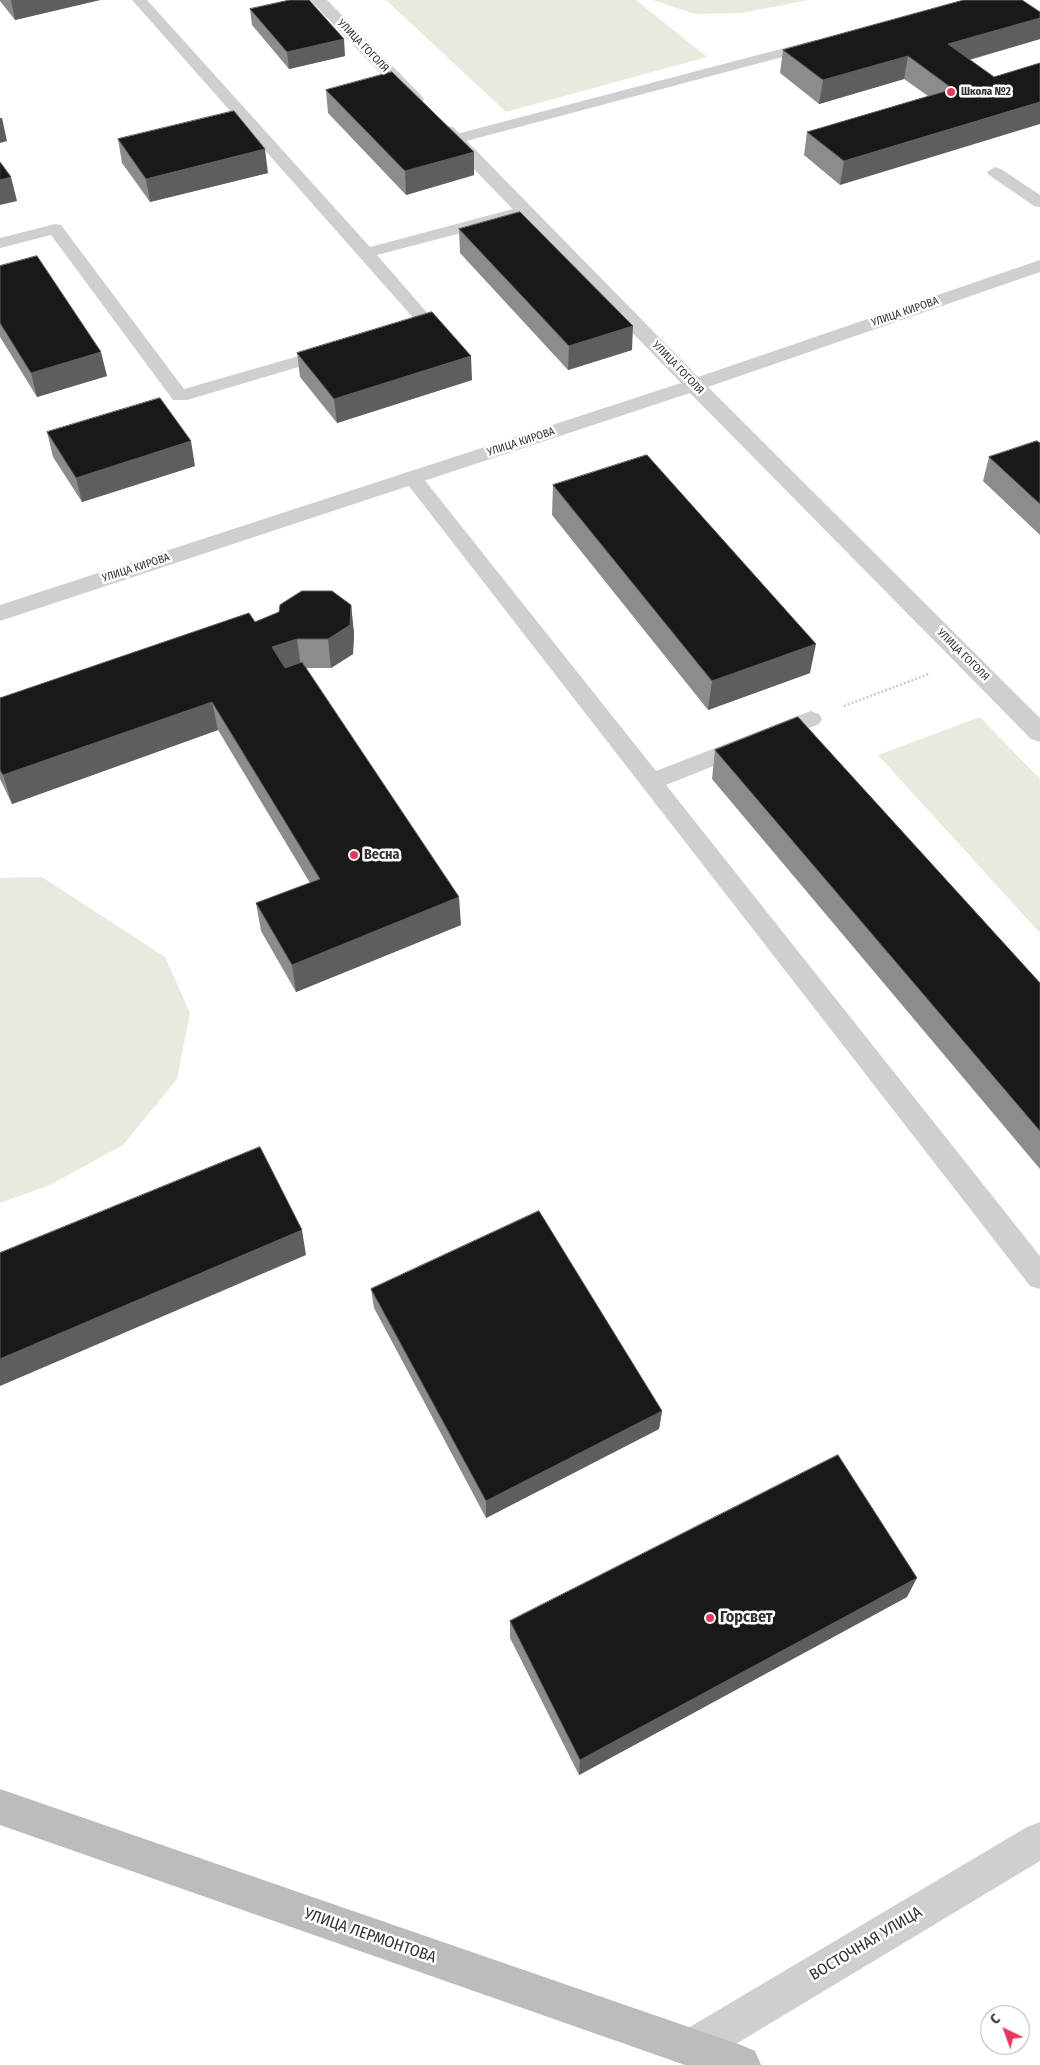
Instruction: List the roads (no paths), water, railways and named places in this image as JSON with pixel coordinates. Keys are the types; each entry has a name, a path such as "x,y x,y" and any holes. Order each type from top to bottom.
{"street":[{"name":"УЛИЦА ГОГОЛЯ","path":"318,0 694,385 1040,732"},
{"name":"УЛИЦА КИРОВА","path":"0,613 694,385 1040,266"},
{"name":"УЛИЦА ЛЕРМОНТОВА","path":"0,1807 741,2065"},
{"name":"ВОСТОЧНАЯ УЛИЦА","path":"692,2048 1040,1840"}],"lane":[{"path":"138,0 427,323 389,335"},
{"path":"455,139 827,40"},
{"path":"995,172 1040,202"},
{"path":"366,253 524,211"},
{"path":"0,243 55,228 180,396 351,346"},
{"path":"412,478 1040,1278"},
{"path":"651,782 811,719"}],"place":[{"name":"Школа №2","path":"951,92"},
{"name":"Весна","path":"354,855"},
{"name":"Горсвет","path":"710,1618"}]}
